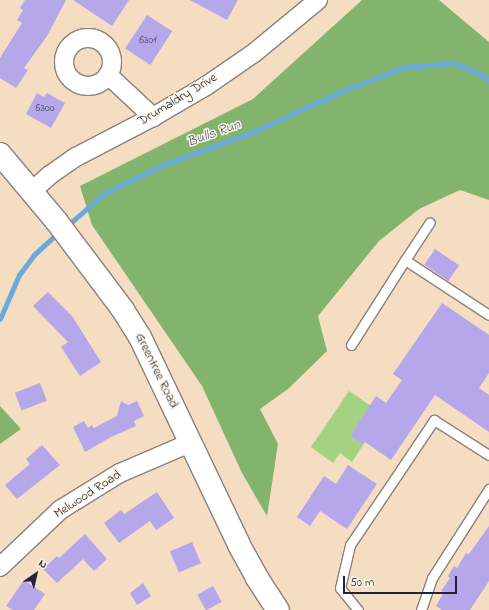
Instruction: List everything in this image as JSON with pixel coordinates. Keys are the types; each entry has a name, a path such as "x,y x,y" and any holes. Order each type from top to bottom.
{"street":[{"name":"Drumaldry Drive","path":"32,191 76,157 153,117 206,86 254,53 318,0"},
{"path":"108,75 153,117"},
{"name":"Greentree Road","path":"0,154 57,222 123,310 140,337 239,545 257,578 278,610"},
{"name":"Melwood Road","path":"0,567 60,510 120,473 190,443"}],"lane":[{"path":"351,345 430,222"},
{"path":"405,260 489,315"},
{"path":"358,610 340,588 350,545 434,420 489,455"},
{"path":"421,610 432,578 489,489"}],"green space":[{"path":"362,0 439,0 489,42 489,200 460,190 419,209 379,241 318,316 327,351 288,389 260,409 278,444 267,516 242,473 202,386 92,225 80,186 253,99"},
{"path":"349,391 371,406 350,436 363,445 352,462 340,453 333,463 311,447"},
{"path":"0,406 21,429 0,444"}],"building":[{"path":"25,0 66,0 47,36 24,68 28,70 16,88 0,78 0,58 22,23 17,20 23,10 20,8"},
{"path":"73,0 129,0 112,26"},
{"path":"190,0 238,0 227,20"},
{"path":"147,15 172,31 150,65 125,49"},
{"path":"37,93 44,97 47,93 65,103 51,128 26,114"},
{"path":"435,249 459,265 448,281 424,265"},
{"path":"48,292 72,316 101,362 80,376 61,347 68,342 33,306"},
{"path":"442,303 489,335 489,373 479,388 489,395 489,432 435,395 391,460 365,442 363,445 350,436 376,396 386,403 402,380 393,374"},
{"path":"40,383 47,401 22,410 15,393"},
{"path":"121,401 128,405 137,401 144,416 134,421 136,426 111,437 85,452 73,427 84,421 88,428 92,425 94,428 117,416"},
{"path":"42,445 60,465 17,499 5,485 30,464 26,459"},
{"path":"348,465 377,484 347,529 320,511 310,526 297,517 324,476 336,484"},
{"path":"157,492 174,518 156,530 150,521 119,543 104,523 121,510 124,514"},
{"path":"489,526 489,581 470,610 442,610 436,606 444,592 441,591 450,578 448,576 454,566 457,568 466,553 469,554"},
{"path":"85,534 107,559 94,571 83,559 57,583 43,569 57,556 59,558"},
{"path":"192,542 201,563 179,573 170,551"},
{"path":"24,580 45,594 34,610 13,610 6,606"},
{"path":"143,583 151,596 137,605 130,593"},
{"path":"213,586 222,602 206,610 197,595"}],"waterway":[{"name":"Bulls Run","path":"67,226 105,193 165,164 253,132 340,92 405,67 454,63 479,73 489,80"},
{"name":"Bulls Run","path":"0,319 19,275 34,255 58,233"}]}
